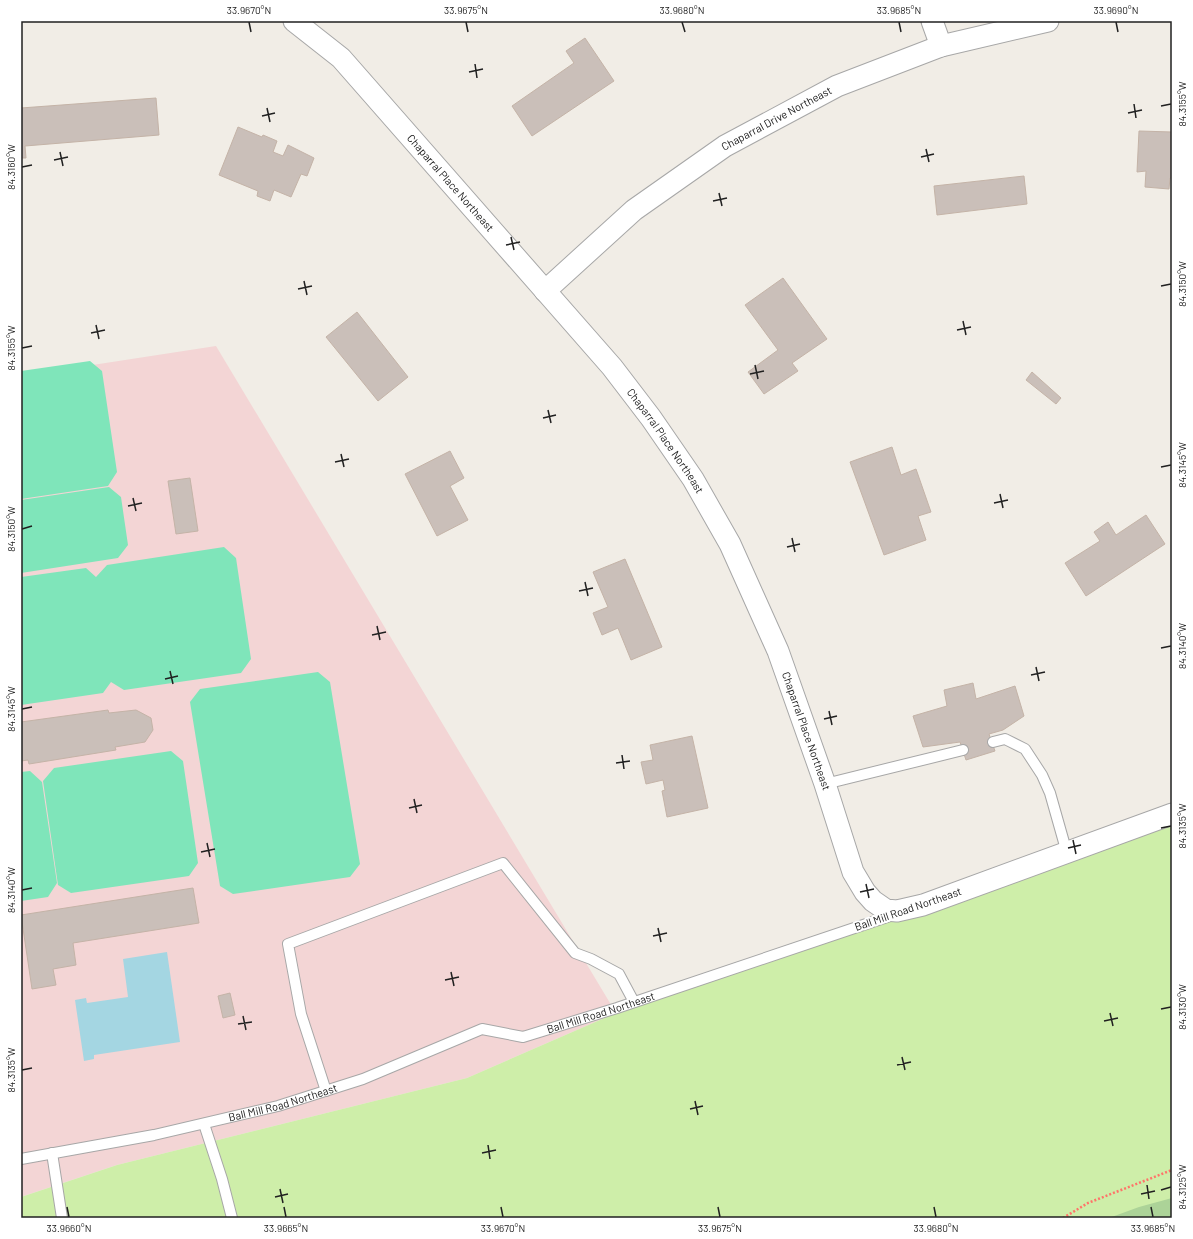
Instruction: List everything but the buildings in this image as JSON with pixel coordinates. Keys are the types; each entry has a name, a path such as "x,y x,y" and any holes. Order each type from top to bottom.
{"street":[{"name":"Chaparral Place Northeast","path":"294,21 341,58 612,367 651,418 693,480 730,544 778,651 854,872 865,892 873,902 886,910 897,911 923,905"},
{"path":"932,21 941,46"},
{"name":"Chaparral Drive Northeast","path":"545,291 634,210 725,146 837,86 941,46 1048,21"},
{"name":"Ball Mill Road Northeast","path":"923,905 1172,814"}],"lane":[{"path":"993,742 1005,739 1025,749 1042,775 1050,793 1067,853"},
{"path":"825,784 963,750"},
{"path":"326,1091 301,1014 288,944 503,863 575,953 591,959 619,974 634,1002"},
{"name":"Ball Mill Road Northeast","path":"21,1159 154,1136 278,1106 363,1078 482,1029 523,1036 634,1002 923,905"},
{"path":"204,1124 222,1179 232,1218"},
{"path":"52,1153 62,1218"}],"path":[{"path":"1063,1218 1088,1203 1172,1170"}],"shaded area":[{"path":"216,346 616,1013 467,1078 117,1165 21,1197 21,376"}],"green space":[{"path":"90,361 102,371 117,472 108,486 21,499 21,371"},
{"path":"109,487 121,497 128,545 118,558 21,573 21,500"},
{"path":"224,547 236,558 251,659 241,673 124,690 111,682 103,693 21,705 21,577 86,568 96,577 107,565"},
{"path":"318,672 330,682 360,864 350,877 233,894 220,886 190,702 200,689"},
{"path":"171,751 183,761 198,863 189,876 71,893 58,885 43,781 54,768"},
{"path":"30,771 42,782 57,883 48,897 21,901 21,772"},
{"path":"1172,825 1172,1218 21,1218 21,1197 117,1165 467,1078 616,1013"},
{"path":"1172,1198 1172,1218 1109,1218 1139,1207"}],"water":[{"path":"167,952 180,1042 94,1055 94,1059 84,1061 75,1000 86,998 87,1003 128,997 123,959"}]}
